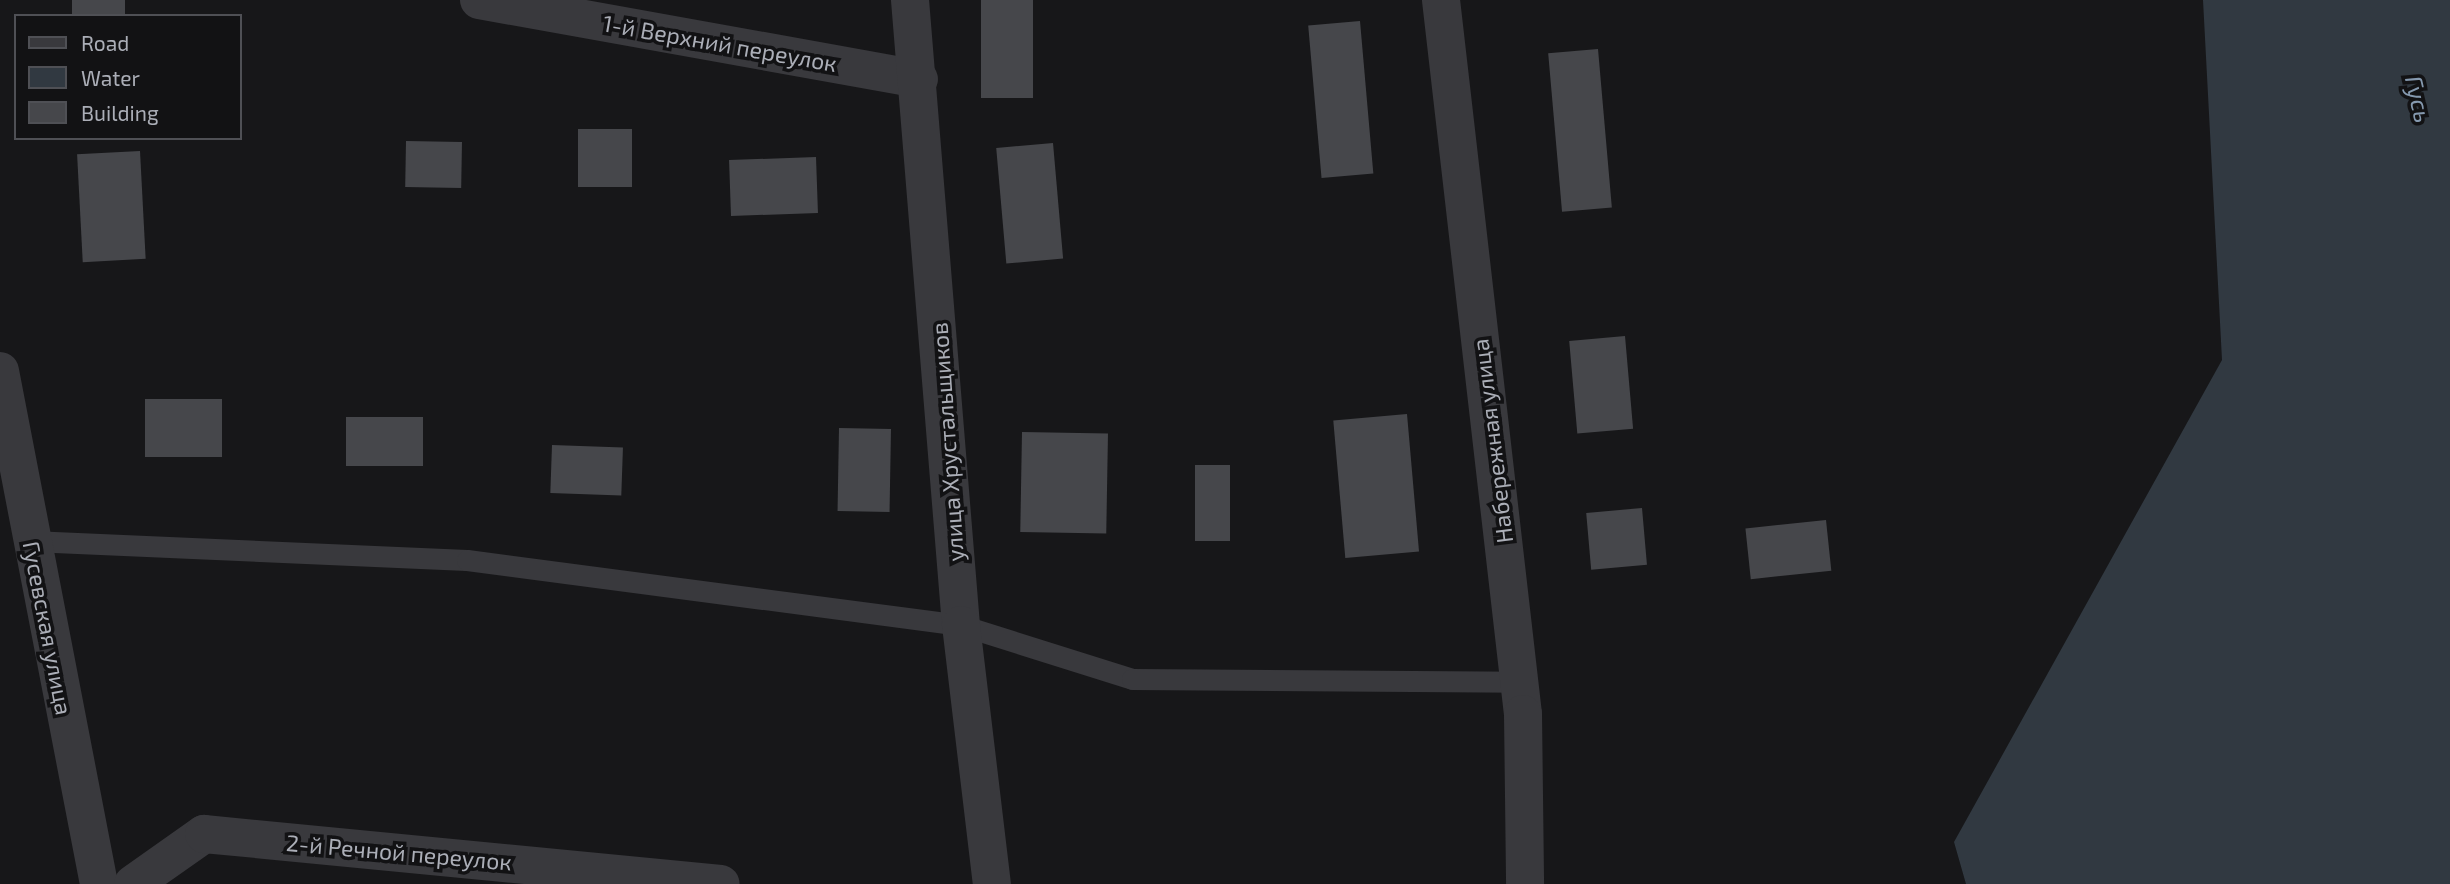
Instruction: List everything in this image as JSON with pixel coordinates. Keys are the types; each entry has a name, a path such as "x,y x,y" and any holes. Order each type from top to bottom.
{"street":[{"name":"1-й Верхний переулок","path":"479,0 919,79"},
{"name":"улица Хрустальщиков","path":"910,0 919,79 961,625 992,884"},
{"name":"Набережная улица","path":"1441,0 1520,682 1525,884"},
{"name":"Гусевская улица","path":"0,371 99,884"},
{"name":"2-й Речной переулок","path":"133,884 204,834 547,875 721,884"}],"lane":[{"path":"31,541 467,560 961,625 1132,679 1520,682"}],"water":[{"name":"Гусь","path":"2203,0 2450,0 2450,884 1966,884 1954,842 2222,360"}],"building":[{"path":"72,0 125,0 125,14 72,14"},
{"path":"981,0 1033,0 1033,98 981,98"},
{"path":"1360,21 1373,173 1322,178 1308,26"},
{"path":"1598,49 1612,207 1562,212 1548,53"},
{"path":"578,129 632,129 632,187 578,187"},
{"path":"406,141 462,142 461,188 405,187"},
{"path":"1053,143 1063,259 1006,264 996,148"},
{"path":"140,151 146,259 83,262 77,154"},
{"path":"816,157 818,213 731,216 729,160"},
{"path":"1625,336 1633,429 1577,434 1569,341"},
{"path":"145,399 222,399 222,457 145,457"},
{"path":"1407,414 1419,551 1345,558 1333,420"},
{"path":"346,417 423,417 423,466 346,466"},
{"path":"839,428 891,429 890,512 838,511"},
{"path":"1022,432 1108,434 1106,533 1020,532"},
{"path":"552,445 623,447 621,495 550,493"},
{"path":"1195,465 1230,465 1230,541 1195,541"},
{"path":"1642,508 1647,565 1591,570 1586,513"},
{"path":"1826,520 1831,571 1751,579 1745,528"}]}
